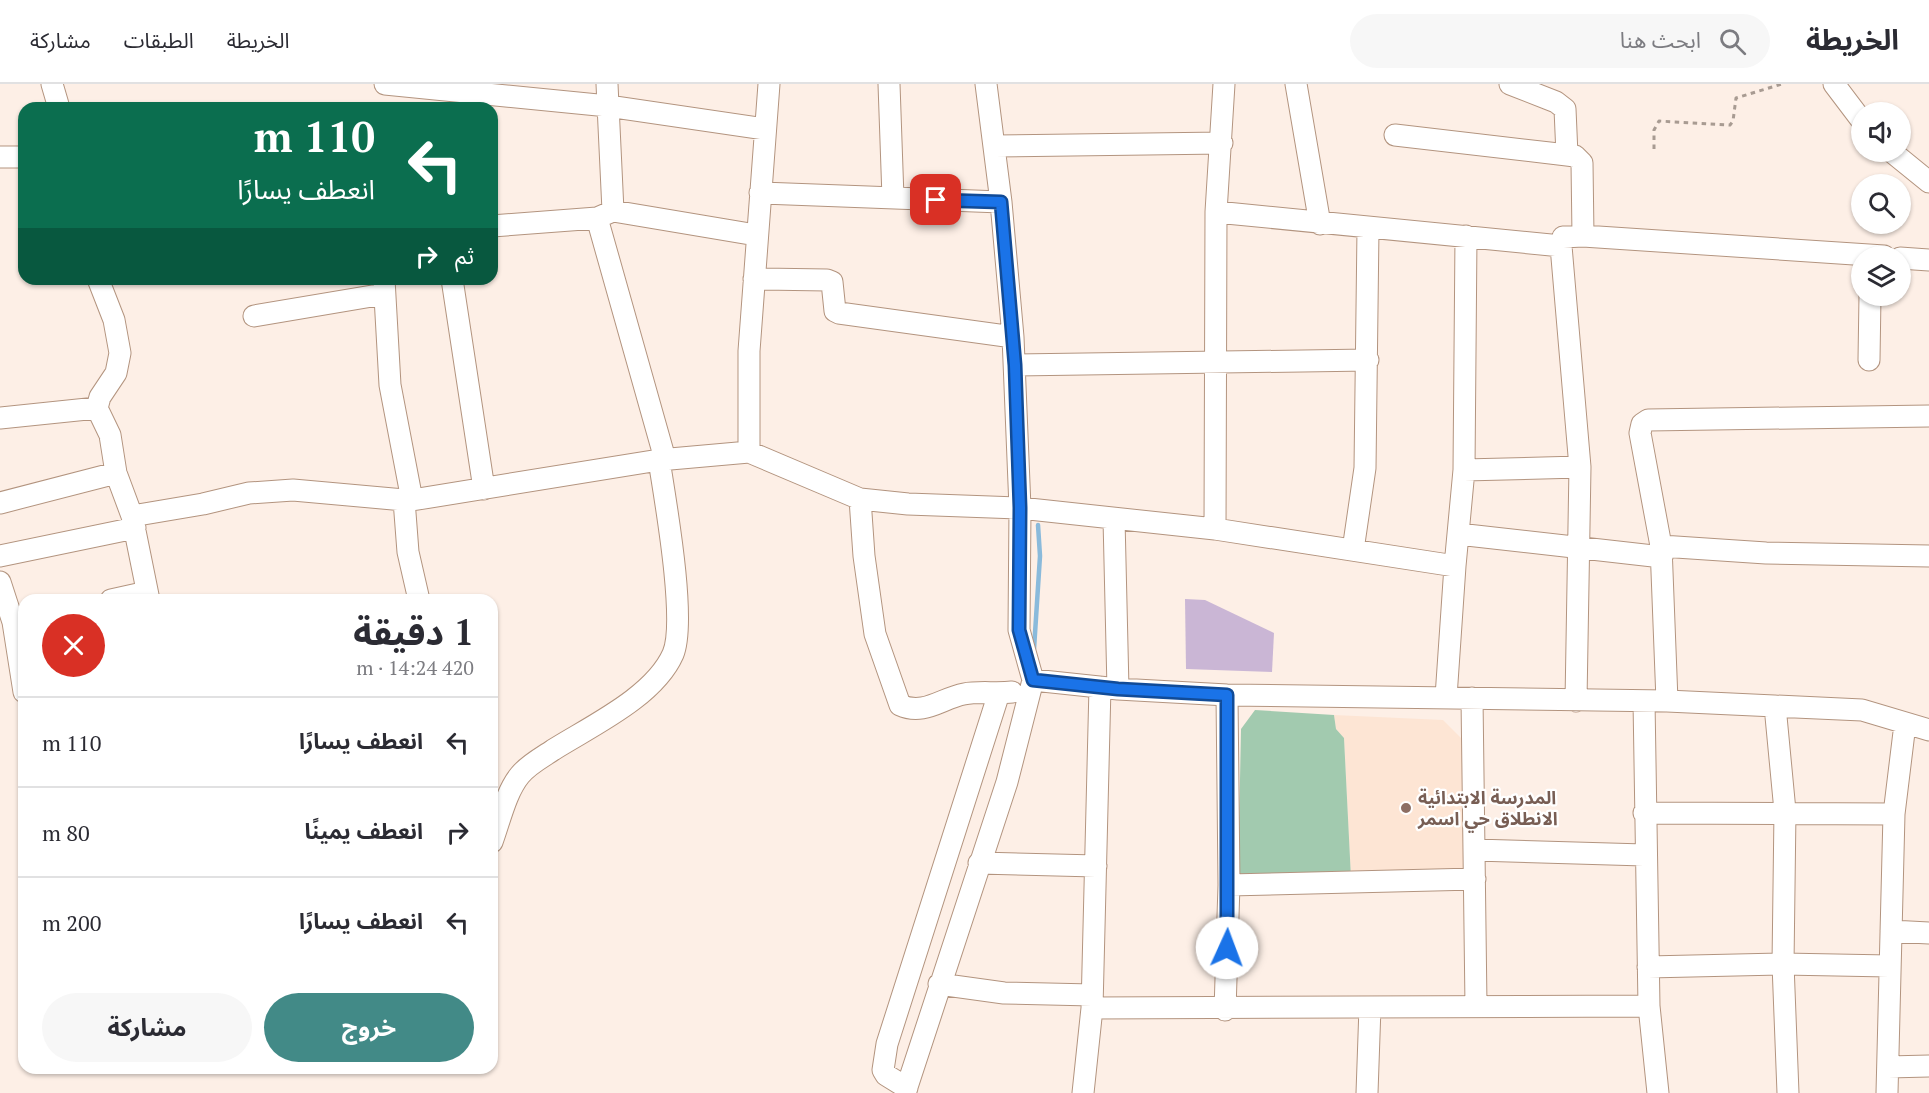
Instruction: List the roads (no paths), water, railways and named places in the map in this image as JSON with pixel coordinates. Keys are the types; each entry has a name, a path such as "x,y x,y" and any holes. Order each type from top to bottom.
{"street":[{"path":"52,84 56,102"},
{"path":"385,84 483,89 765,129"},
{"path":"498,826 520,774 536,761 620,709 657,679 674,654 678,629 662,459 605,214 608,84"},
{"path":"749,452 749,351 769,84"},
{"path":"889,84 893,198"},
{"path":"986,84 1001,202 1015,365 1020,508 1019,630 1032,685 1006,782 906,1090 883,1070 887,1044 999,693"},
{"path":"1215,529 1213,362 1216,212 1224,84"},
{"path":"1296,84 1320,224"},
{"path":"1510,84 1556,102 1565,109 1567,155"},
{"path":"1834,84 1851,107"},
{"path":"1395,135 1567,155 1581,159 1583,236"},
{"path":"995,146 1222,143"},
{"path":"0,157 18,158"},
{"path":"1904,162 1929,182"},
{"path":"760,194 1001,202"},
{"path":"1216,212 1368,229 1561,246"},
{"path":"498,225 605,214 756,235"},
{"path":"1353,550 1365,468 1368,229"},
{"path":"1446,697 1464,470 1466,236"},
{"path":"1576,700 1580,467 1561,246 1563,237 1583,236 1851,254"},
{"path":"1911,259 1929,260"},
{"path":"754,279 827,280 832,282 833,304 835,311 839,313 1013,337"},
{"path":"100,285 114,320 120,353 116,373 100,397 97,408 110,435 116,473 134,522 148,594"},
{"path":"453,285 484,489"},
{"path":"254,316 384,286 390,385 408,500 408,552 417,594"},
{"path":"1869,360 1870,306"},
{"path":"1015,365 1368,360"},
{"path":"0,418 97,408"},
{"path":"1667,701 1662,551 1640,433 1641,424 1648,420 1929,417"},
{"path":"0,556 249,493 293,490 408,500 662,459 749,452 860,499 908,504 1020,508 1215,529 1455,566"},
{"path":"1464,470 1580,467"},
{"path":"0,502 116,473"},
{"path":"860,499 864,556 875,634 900,705 921,709 939,705 961,694 999,693 1032,685 1227,695 1667,701 1862,710 1929,730"},
{"path":"1083,1093 1092,1002 1096,866 1109,688 1114,519"},
{"path":"1458,534 1579,548 1929,556"},
{"path":"0,582 18,619"},
{"path":"1225,1010 1229,885 1227,695"},
{"path":"1472,698 1476,1005"},
{"path":"1644,701 1644,855 1649,1006 1658,1093"},
{"path":"1775,706 1785,812 1783,964 1788,1093"},
{"path":"1887,1093 1894,814 1905,723"},
{"path":"1644,813 1894,814"},
{"path":"1475,850 1644,855"},
{"path":"979,863 1096,866"},
{"path":"1229,885 1475,879"},
{"path":"1891,931 1929,933"},
{"path":"1648,967 1783,964 1889,966"},
{"path":"939,984 1092,1002 1225,1010 1476,1005 1649,1006"},
{"path":"1367,1093 1370,1007"},
{"path":"1888,1067 1929,1066"}],"waterway":[{"path":"1034,649 1040,556 1038,525"}],"place":[{"name":"المدرسة الابتدائية الانطلاق حي اسمر","path":"1406,808"}]}
